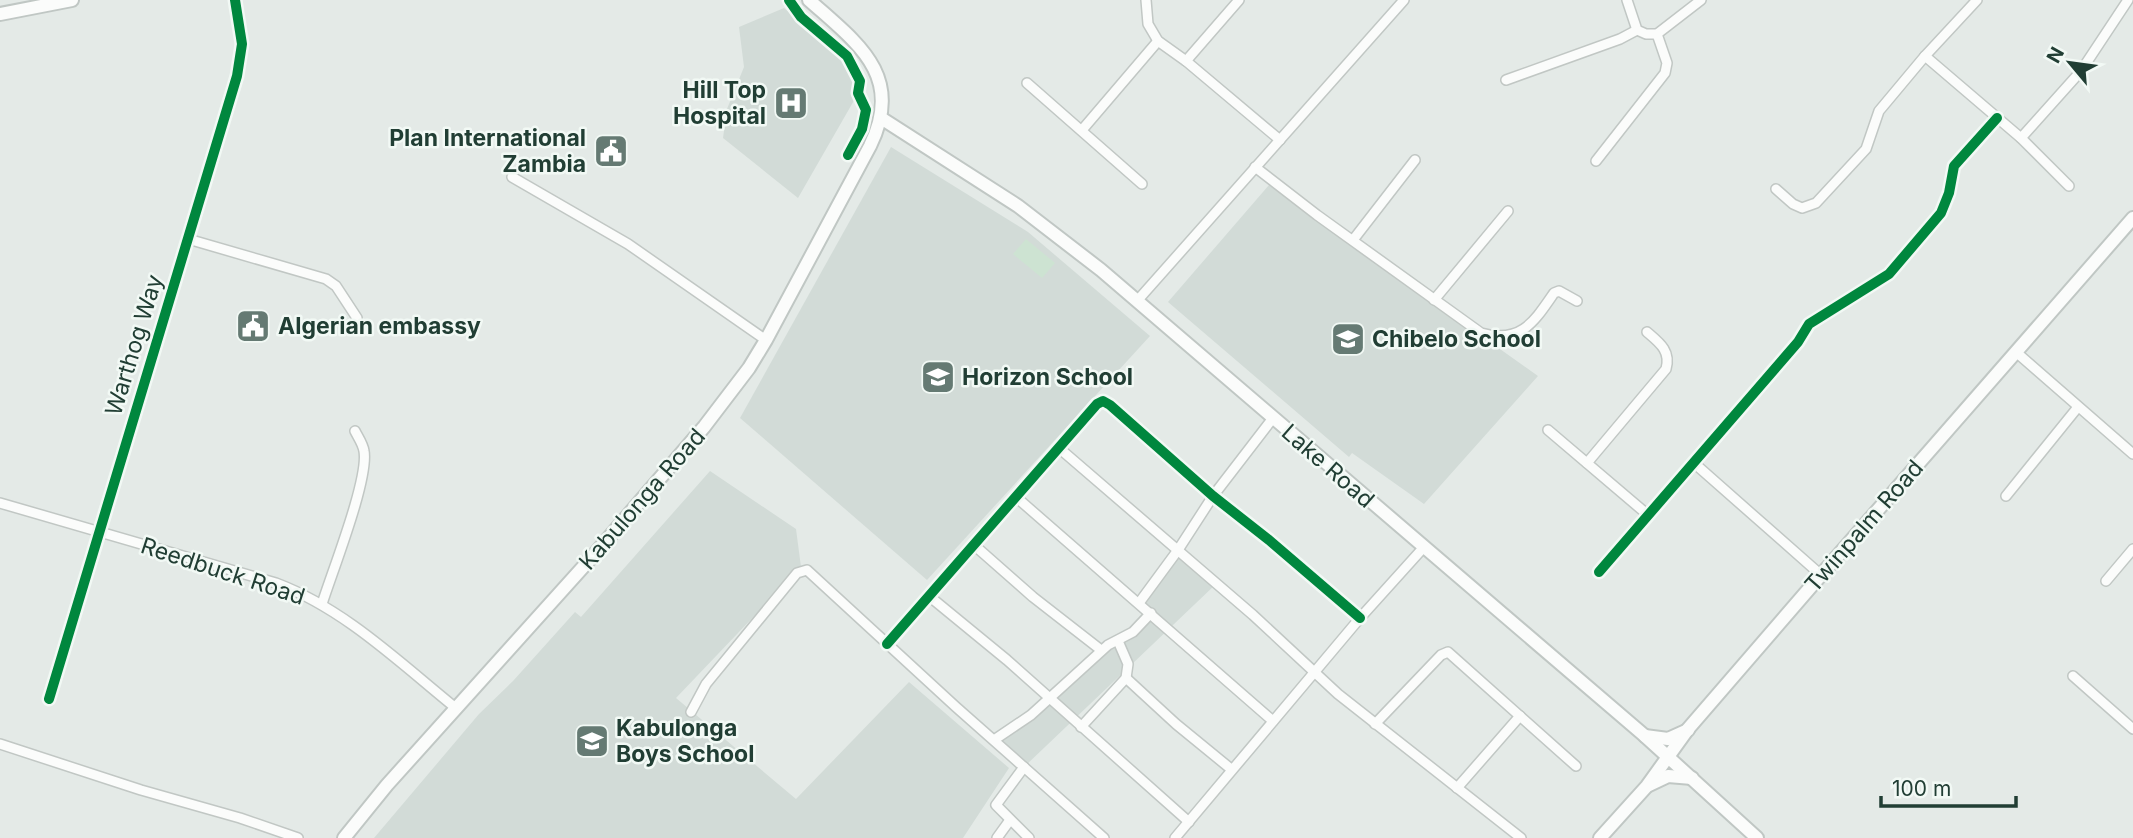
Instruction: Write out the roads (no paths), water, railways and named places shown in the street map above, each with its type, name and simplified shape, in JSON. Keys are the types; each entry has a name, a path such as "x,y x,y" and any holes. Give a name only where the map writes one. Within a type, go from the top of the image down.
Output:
{"main road":[{"path":"0,14 72,0"},
{"path":"809,0 872,62 880,82 881,118"},
{"name":"Lake Road","path":"881,118 1018,206 1061,237 1500,615 1645,736 1757,838"},
{"name":"Kabulonga Road","path":"344,838 387,785 704,427 749,368 870,146 881,118"},
{"name":"Twinpalm Road","path":"1600,838 1647,786 1688,729 2133,218"},
{"path":"1645,736 1668,738 1688,729"},
{"path":"1647,786 1668,776 1692,778"}],"street":[{"name":"Warthog Way","path":"49,699 237,76 242,44 235,0"},
{"path":"789,0 801,18 847,57 860,81 858,93 866,110 862,129 848,155"},
{"path":"1146,0 1148,24 1158,41 1186,61 1280,140"},
{"path":"1186,61 1239,0"},
{"path":"1137,301 1404,0"},
{"path":"1627,0 1637,30 1646,34 1657,34 1701,0"},
{"path":"1776,189 1802,208 1816,203 1866,149 1879,111 1977,0"},
{"path":"2021,138 2081,71 2128,0"},
{"path":"1506,80 1620,39 1637,30"},
{"path":"1596,162 1665,73 1667,63 1657,34"},
{"path":"1082,130 1158,41"},
{"path":"1926,56 2021,138 2069,186"},
{"path":"1027,83 1142,184"},
{"path":"1599,572 1798,342 1809,324 1889,274 1941,213 1949,193 1954,166 1997,118"},
{"path":"1353,240 1415,160"},
{"path":"1255,167 1481,333 1496,337 1518,333 1533,323 1554,293 1559,291 1577,301"},
{"path":"512,177 628,244 766,340"},
{"path":"1434,300 1508,211"},
{"path":"188,239 326,279 336,286 357,318"},
{"path":"1587,463 1666,369 1669,360 1666,351 1647,332"},
{"path":"2016,352 2133,454"},
{"path":"887,644 1097,404 1107,402 1213,496 1360,618"},
{"path":"2006,496 2078,407"},
{"path":"1139,603 1213,496 1273,418"},
{"path":"1548,430 1648,515"},
{"path":"322,604 358,494 365,462 364,449 355,431"},
{"path":"1059,448 1178,550 1338,694 1515,837"},
{"path":"1694,463 1821,575"},
{"path":"1016,497 1273,721"},
{"name":"Reedbuck Road","path":"0,503 276,583 302,593 374,641 457,709"},
{"path":"974,545 1033,597 1101,650"},
{"path":"1175,838 1360,618 1424,547"},
{"path":"2106,581 2133,549"},
{"path":"691,712 706,684 802,570 811,574 1104,838"},
{"path":"929,596 1189,822"},
{"path":"994,740 1031,715 1101,650 1133,632 1151,612"},
{"path":"1081,727 1126,678 1128,664 1118,641"},
{"path":"1375,724 1445,652 1452,655 1576,766"},
{"path":"2073,676 2133,729"},
{"path":"1126,678 1231,769"},
{"path":"1457,788 1520,716"},
{"path":"0,744 298,838"},
{"path":"1024,768 996,805 1030,838"},
{"path":"997,838 1010,820"}],"place":[{"name":"Hill Top Hospital","path":"791,103"},
{"name":"Plan International Zambia","path":"611,151"},
{"name":"Algerian embassy","path":"253,326"},
{"name":"Chibelo School","path":"1348,339"},
{"name":"Horizon School","path":"938,377"},
{"name":"Kabulonga Boys School","path":"592,741"}]}
